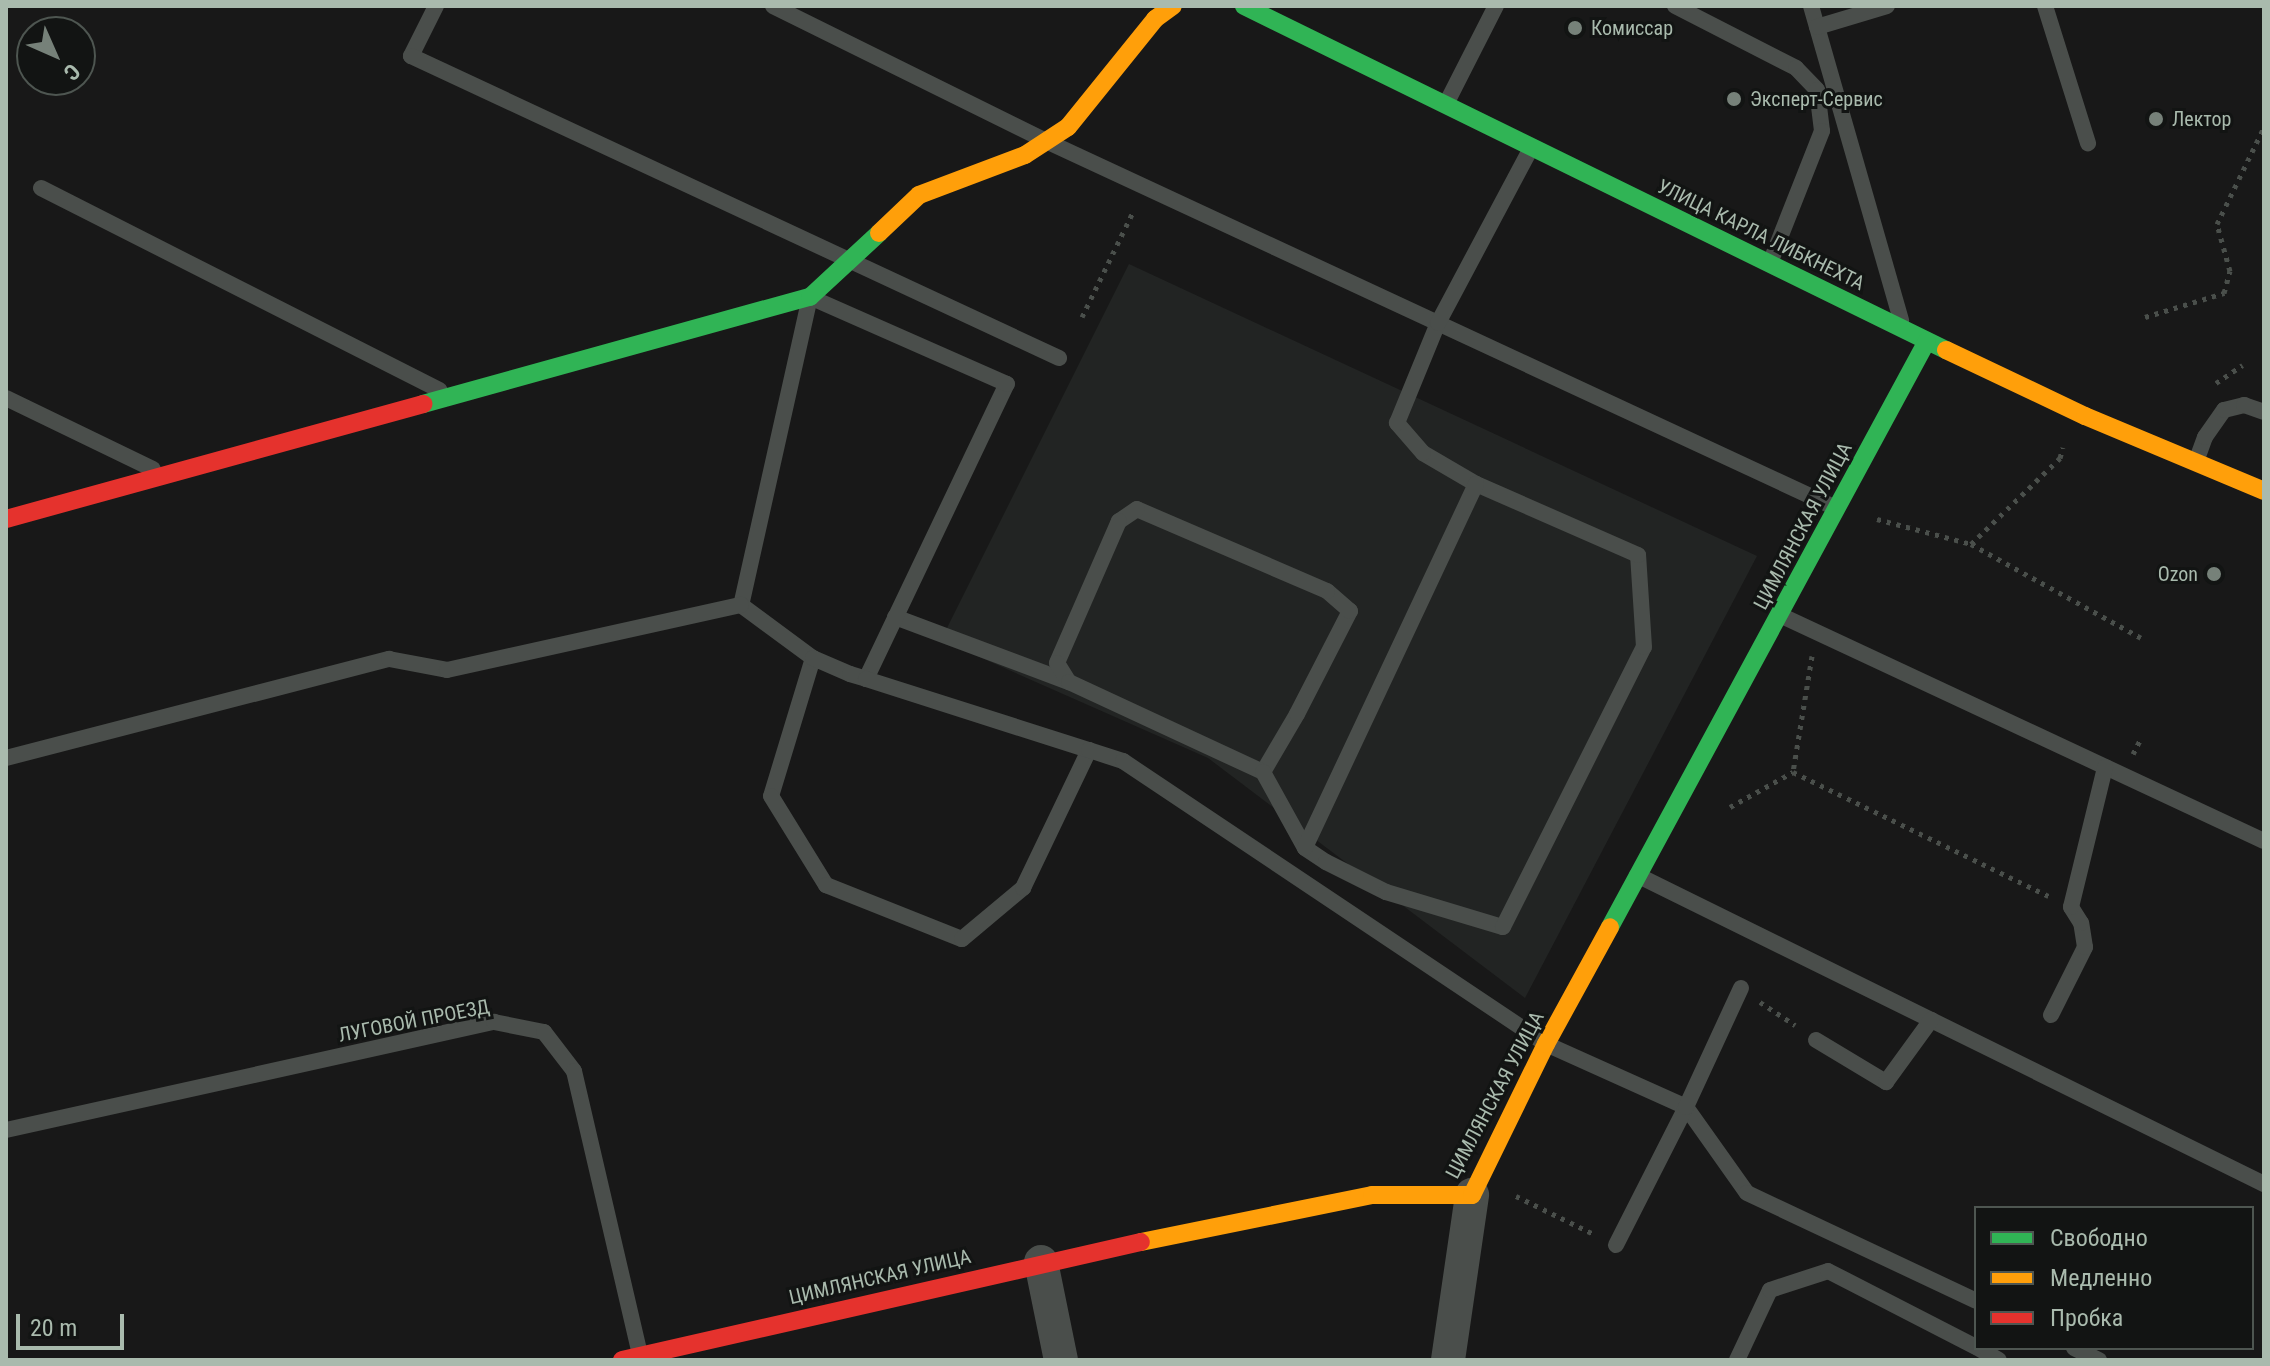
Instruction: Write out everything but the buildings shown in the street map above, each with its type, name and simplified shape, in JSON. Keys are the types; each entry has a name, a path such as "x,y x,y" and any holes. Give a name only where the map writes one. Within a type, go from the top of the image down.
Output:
{"street":[{"path":"6,519 810,297 919,195 1025,155 1068,127 1155,19 1173,6"},
{"name":"УЛИЦА КАРЛА ЛИБКНЕХТА","path":"1244,6 1927,341 2074,410 2264,491"},
{"name":"ЦИМЛЯНСКАЯ УЛИЦА","path":"631,1358 1041,1262 1372,1195 1472,1195 1546,1044 1927,341"},
{"path":"1448,1360 1472,1195"},
{"path":"1041,1262 1061,1360"}],"lane":[{"path":"436,6 411,56 1059,358"},
{"path":"773,6 1046,141 1837,508"},
{"path":"1445,105 1496,6"},
{"path":"1675,6 1796,68 1817,90 1822,131 1770,264"},
{"path":"1811,6 1904,330"},
{"path":"1817,27 1887,6"},
{"path":"2045,6 2088,143"},
{"path":"895,617 1069,682 1263,772 1305,848 1386,892 1503,927 1644,647 1638,555 1476,484 1423,453 1397,423 1438,323 1531,147"},
{"path":"41,188 452,396"},
{"path":"741,605 810,297 1007,384 866,679"},
{"path":"6,398 166,475"},
{"path":"2196,462 2205,437 2224,410 2244,405 2264,412"},
{"path":"1305,848 1476,484"},
{"path":"1069,682 1057,663 1119,521 1137,509 1327,591 1350,611 1263,772"},
{"path":"6,758 389,659 447,670 741,605 813,658 866,679 1123,761 1546,1044 1686,1107 1747,1193 1974,1300"},
{"path":"1780,615 2264,841"},
{"path":"813,658 771,796 826,885 962,939 1023,888 1089,750"},
{"path":"2051,1015 2085,947 2081,923 2071,907 2105,767"},
{"path":"1637,875 2264,1184"},
{"path":"1616,1245 1686,1107 1741,988"},
{"path":"1816,1040 1886,1082 1931,1020"},
{"name":"ЛУГОВОЙ ПРОЕЗД","path":"6,1130 494,1022 544,1032 574,1071 631,1358"},
{"path":"1472,1195 1506,1191"},
{"path":"1737,1360 1770,1290 1828,1271 1974,1345"},
{"path":"2078,1350 2099,1360"}],"path":[{"path":"2145,317 2224,293 2230,271 2217,224 2264,127"},
{"path":"1082,317 1145,187"},
{"path":"1971,544 2060,458 2074,410"},
{"path":"1837,508 1971,544 2141,638"},
{"path":"1793,772 1816,632"},
{"path":"1730,807 1793,772"},
{"path":"1793,772 2071,907"},
{"path":"1741,988 1816,1040"},
{"path":"1506,1191 1616,1245"}],"shaded area":[{"path":"1129,264 1757,556 1525,998 1208,758 941,640"}],"traffic: fast":[{"path":"1244,6 1946,350"},
{"path":"423,404 810,297 879,233"},
{"path":"1610,927 1927,341"}],"traffic: slow":[{"path":"879,233 919,195 1025,155 1068,127 1155,19 1173,6"},
{"path":"1946,350 2085,416 2264,491"},
{"path":"1141,1242 1372,1195 1472,1195 1546,1044 1610,927"}],"traffic: jam":[{"path":"6,519 423,404"},
{"path":"622,1360 1141,1242"}],"place":[{"name":"Комиссар","path":"1575,28"},
{"name":"Эксперт-Сервис","path":"1734,99"},
{"name":"Лектор","path":"2156,119"},
{"name":"Ozon","path":"2214,574"}]}
